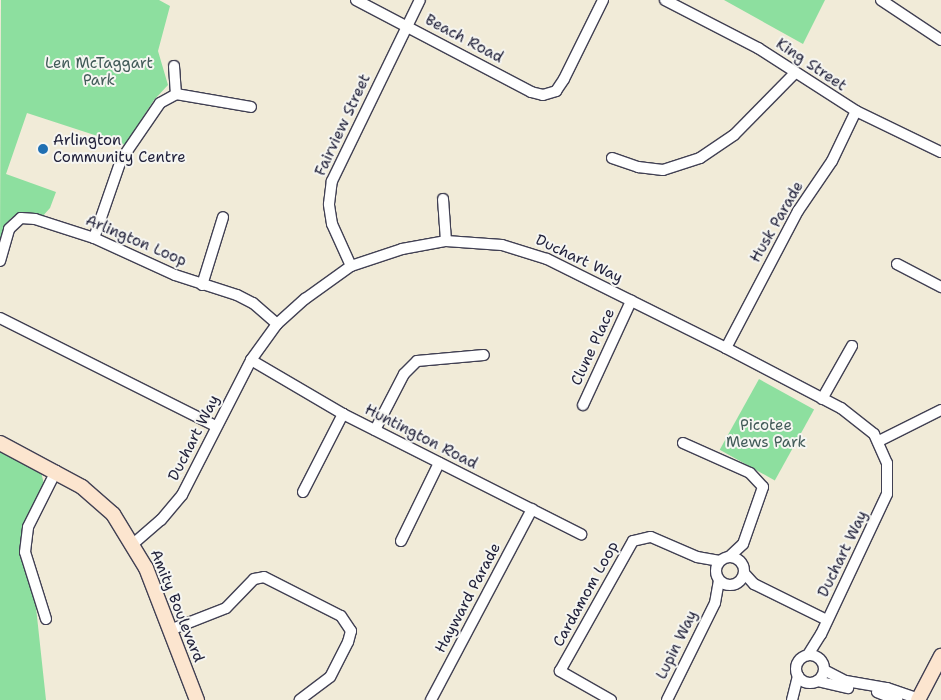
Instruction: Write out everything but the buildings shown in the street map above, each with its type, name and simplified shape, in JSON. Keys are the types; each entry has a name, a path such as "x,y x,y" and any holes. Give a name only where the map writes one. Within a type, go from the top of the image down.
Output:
{"street":[{"name":"Beach Road","path":"356,0 531,92 551,94 560,85 603,0"},
{"name":"Fairview Street","path":"351,266 332,224 329,204 332,181 406,25 420,0"},
{"name":"King Street","path":"665,0 758,48 856,111 940,150"},
{"path":"881,0 941,40"},
{"path":"174,66 176,94"},
{"path":"612,158 638,167 663,170 700,158 734,135 796,73"},
{"path":"94,238 121,160 160,103 176,94 251,107"},
{"name":"Husk Parade","path":"726,348 798,211 832,161 856,111"},
{"path":"443,199 446,241"},
{"path":"202,285 223,217"},
{"name":"Arlington Loop","path":"0,261 9,229 22,218 94,238 151,265 252,303 277,324"},
{"name":"Duchart Way","path":"133,544 161,520 182,495 250,360 277,324 305,299 351,266 402,249 446,241 480,242 526,250 632,301 856,417 879,441 887,463 887,494 821,634 808,655"},
{"path":"897,264 941,287"},
{"name":"Clune Place","path":"582,405 632,301"},
{"path":"0,318 216,426"},
{"path":"822,399 852,346"},
{"path":"375,430 404,374 417,361 484,355"},
{"name":"Huntington Road","path":"250,360 343,414 581,534"},
{"path":"879,441 941,410"},
{"path":"303,492 343,414"},
{"name":"Amity Boulevard","path":"0,443 56,471 82,487 113,514 133,544 170,630 197,700"},
{"path":"683,443 750,473 761,481 762,497 743,544 743,568 754,584"},
{"path":"401,541 439,463"},
{"path":"46,619 25,552 28,528 56,471"},
{"name":"Hayward Parade","path":"431,700 532,509"},
{"name":"Cardamom Loop","path":"610,700 560,672 592,619 628,548 638,538 652,537 697,557 717,576 734,585"},
{"path":"724,559 743,544"},
{"name":"Cardamom Loop","path":"697,557 724,559 743,568"},
{"name":"Lupin Way","path":"667,700 714,603 717,576 724,559"},
{"name":"Lupin Way","path":"714,603 734,585 743,568"},
{"path":"170,630 226,608 254,579 264,577 341,616 351,631 348,642 330,677 300,700"},
{"path":"734,585 754,584 827,620"},
{"name":"Duchart Way","path":"820,659 821,634"},
{"path":"793,698 798,676 797,663 808,655 820,659 824,670 846,681 887,688 919,699 941,656"},
{"path":"793,698 814,682 824,670"},
{"path":"798,676 814,682 878,692 897,700"}],"green space":[{"name":"Len McTaggart Park","path":"1,0 159,0 170,6 158,51 168,85 154,100 125,145 27,113 6,174 56,192 50,208 41,218 23,213 11,218 0,241"},
{"path":"724,0 825,0 803,44"},
{"name":"Picotee Mews Park","path":"759,379 814,410 775,480 720,450"},
{"path":"0,452 41,472 44,484 24,525 20,554 35,598 46,700 0,700"}],"place":[{"name":"Arlington Community Centre","path":"43,149"}]}
